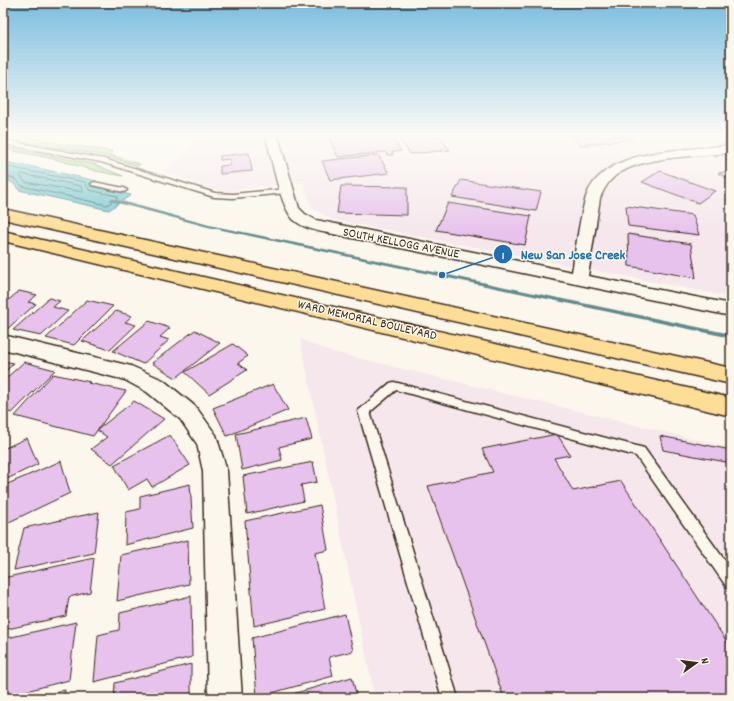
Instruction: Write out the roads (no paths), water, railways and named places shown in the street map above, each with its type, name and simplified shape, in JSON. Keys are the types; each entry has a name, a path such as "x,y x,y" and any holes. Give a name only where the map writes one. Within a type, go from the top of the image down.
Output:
{"highway":[{"name":"WARD MEMORIAL BOULEVARD","path":"3,214 731,376"},
{"name":"WARD MEMORIAL BOULEVARD","path":"3,236 731,407"}],"street":[{"name":"SOUTH KELLOGG AVENUE","path":"280,169 286,191 294,212 304,220 323,228 731,310"},
{"path":"579,279 593,198 596,190 616,169"},
{"path":"3,342 131,374 155,386 174,400 188,413 208,442 215,471 225,698"}],"lane":[{"path":"130,169 214,195 233,196 286,191"},
{"path":"94,184 124,190"},
{"path":"450,698 364,411 394,386 640,452 731,581"}],"water":[{"path":"3,169 41,169 97,181 90,186 131,195 109,210 19,190 13,183 3,178"}],"waterway":[{"path":"112,200 208,226 731,336"}],"place":[{"name":"New San Jose Creek","path":"442,275"}]}
